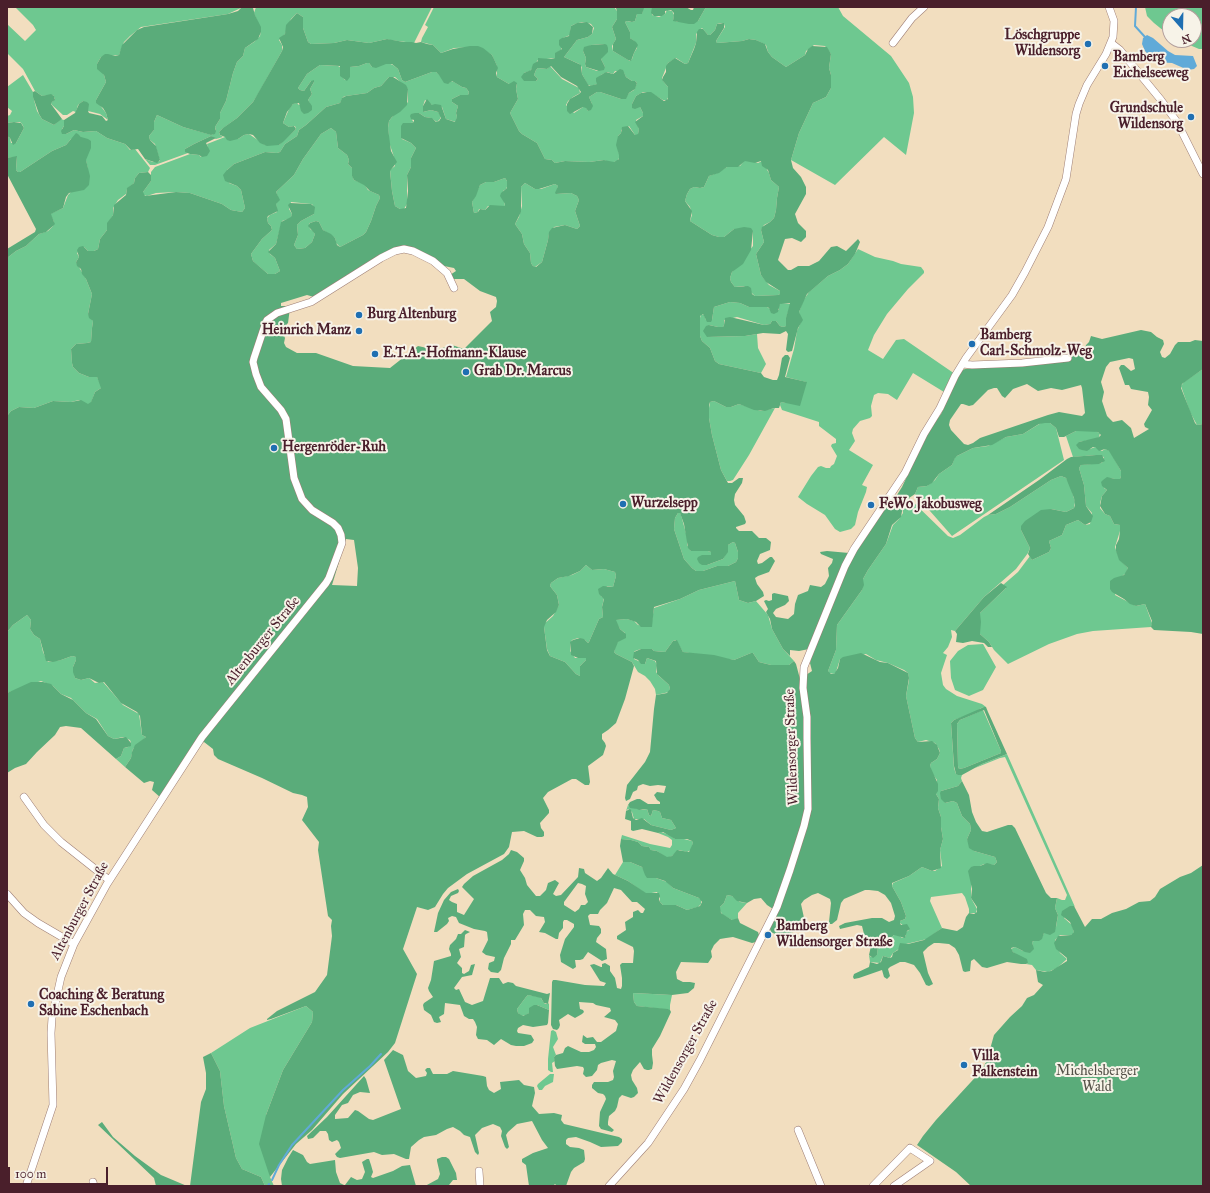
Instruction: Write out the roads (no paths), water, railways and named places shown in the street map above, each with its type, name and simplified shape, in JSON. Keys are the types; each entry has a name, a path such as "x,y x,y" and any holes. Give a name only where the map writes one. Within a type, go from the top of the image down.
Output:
{"street":[{"path":"893,43 912,18 924,7"},
{"path":"1110,7 1114,21 1114,32 1111,43 1120,50 1161,100 1177,122 1202,168"},
{"name":"Wildensorger Straße","path":"609,1186 648,1143 684,1089 777,907 804,826 808,809 807,717 803,688 804,667 845,566 854,549 905,473 924,434 940,408 955,376 1012,296 1048,227 1066,179 1076,114 1079,104 1087,85 1111,43"},
{"name":"Altenburger Straße","path":"26,1186 53,1105 52,1018 61,978 74,944 109,880 182,766 211,725 251,678 326,583 342,543 338,528 333,523 312,510 302,499 291,466 290,445 286,420 281,410 261,387 256,374 253,362 267,320 277,312 311,302 380,258 396,251 413,251 441,267 447,273 454,288"},
{"path":"963,364 1022,363 1068,358"},
{"path":"24,797 44,825 61,842 109,880"},
{"path":"7,894 24,912 38,923 74,944"},
{"path":"798,1130 821,1186"},
{"path":"873,1186 910,1148 930,1161 894,1186"},
{"path":"479,1171 480,1186"}],"water":[{"path":"1147,35 1153,38 1162,46 1162,48 1165,48 1175,55 1193,56 1197,66 1194,69 1188,70 1172,63 1155,62 1145,51 1142,44 1143,38"}],"waterway":[{"path":"1136,7 1135,26 1145,37"},
{"path":"272,1180 279,1165 292,1145 343,1090 381,1054"}],"place":[{"name":"Löschgruppe Wildensorg","path":"1088,44"},
{"name":"Bamberg Eichelseeweg","path":"1105,66"},
{"name":"Grundschule Wildensorg","path":"1191,117"},
{"name":"Burg Altenburg","path":"359,315"},
{"name":"Heinrich Manz","path":"359,331"},
{"name":"Bamberg Carl-Schmolz-Weg","path":"972,344"},
{"name":"E.T.A.-Hofmann-Klause","path":"375,354"},
{"name":"Grab Dr. Marcus","path":"466,372"},
{"name":"Hergenröder-Ruh","path":"274,448"},
{"name":"Wurzelsepp","path":"623,504"},
{"name":"FeWo Jakobusweg","path":"871,505"},
{"name":"Bamberg Wildensorger Straße","path":"768,935"},
{"name":"Coaching & Beratung Sabine Eschenbach","path":"31,1004"},
{"name":"Villa Falkenstein","path":"964,1065"}],"park label":[{"name":"Michelsberger Wald","path":"1097,1080"}]}
